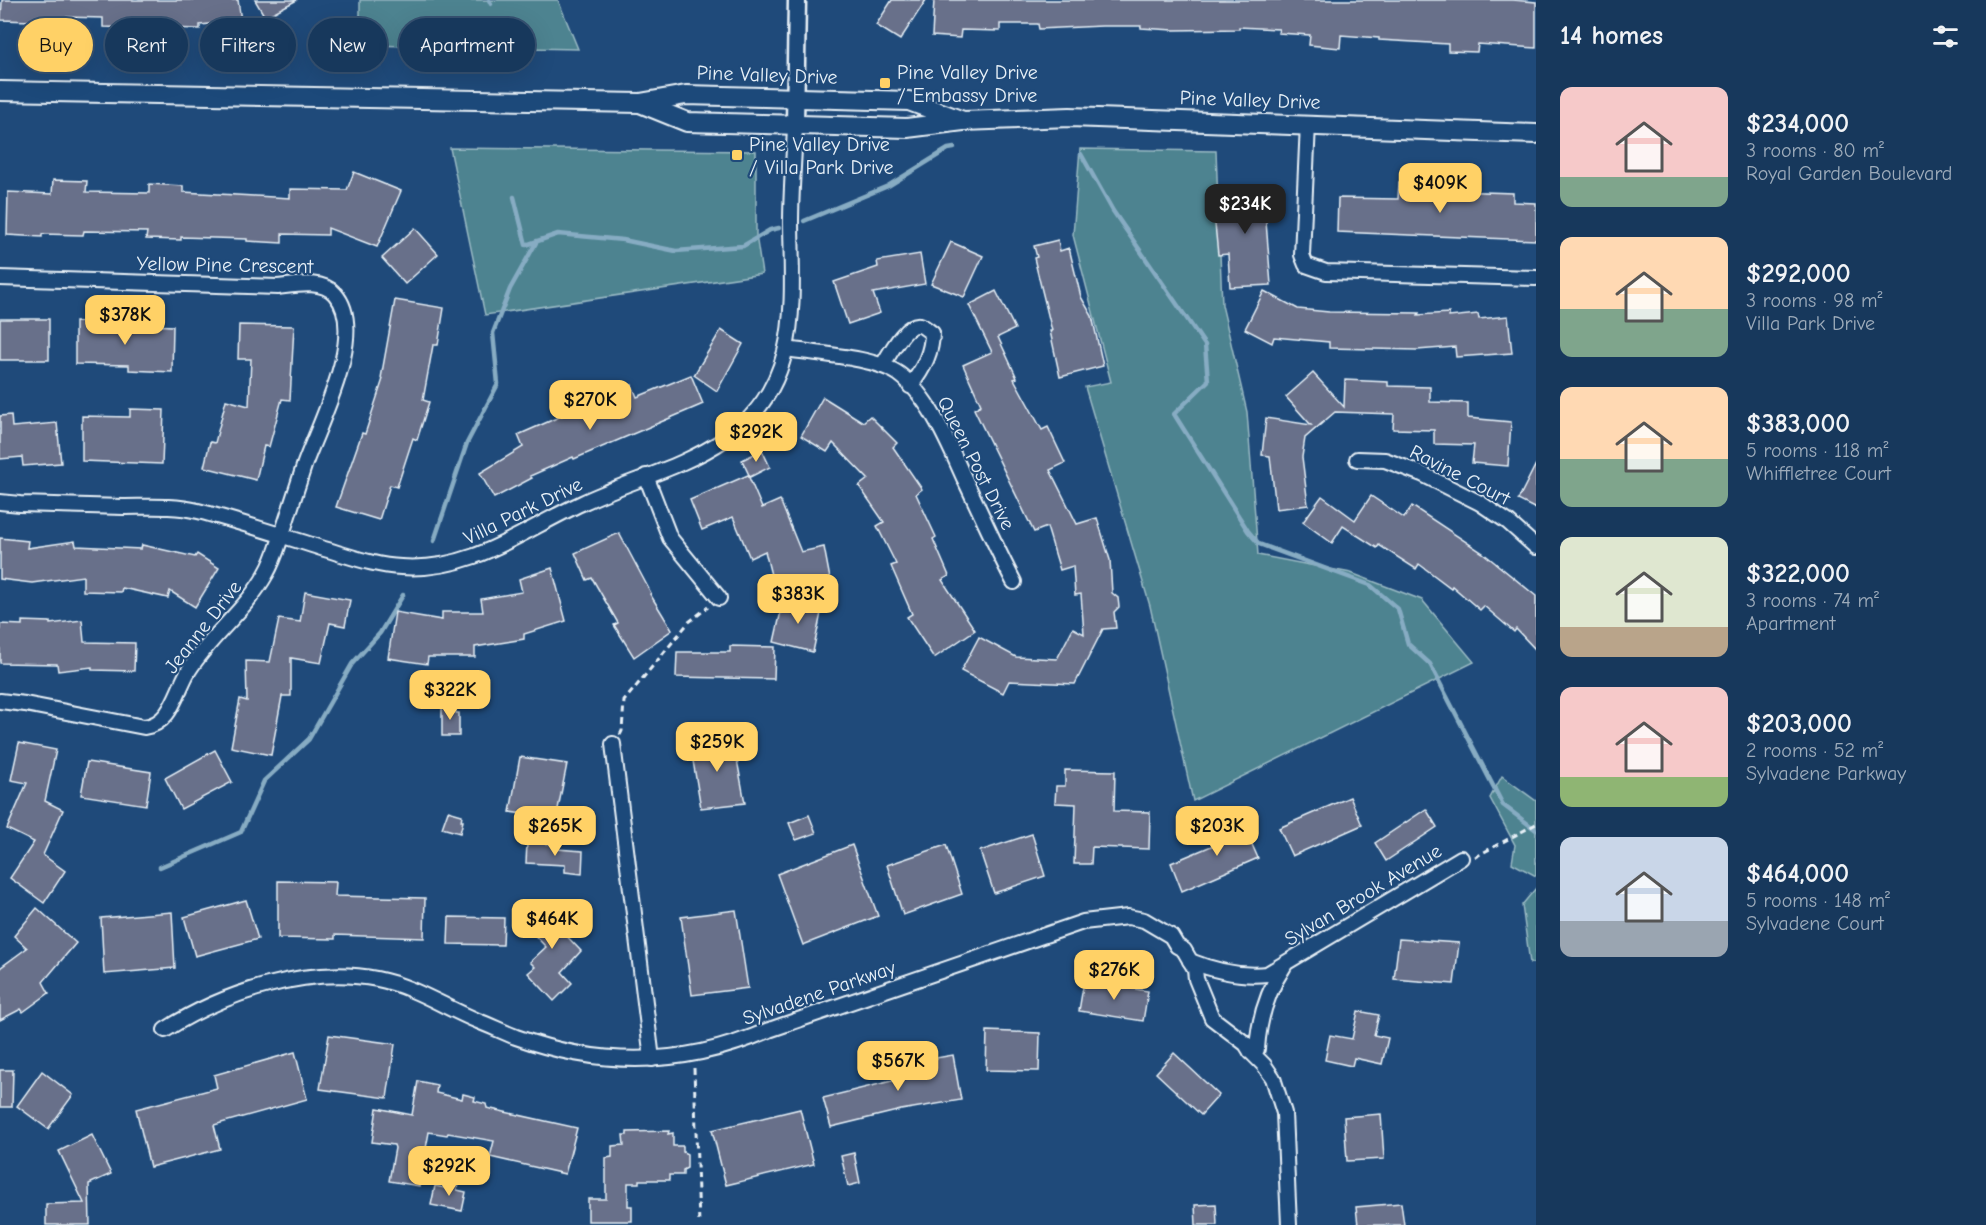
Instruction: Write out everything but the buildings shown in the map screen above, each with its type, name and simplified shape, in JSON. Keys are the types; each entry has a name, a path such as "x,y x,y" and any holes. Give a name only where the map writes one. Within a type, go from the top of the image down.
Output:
{"main road":[{"name":"Pine Valley Drive","path":"0,91 640,103 686,95 909,101 963,121"},
{"name":"Pine Valley Drive","path":"640,103 687,122 907,128 963,121 1070,117 1536,134"}],"street":[{"path":"795,125 798,0"},
{"path":"1308,124 1302,255 1306,265 1326,272 1536,278"},
{"name":"Villa Park Drive","path":"0,502 183,508 382,565 432,567 468,560 487,552 582,503 709,449 742,425 756,411 773,384 787,349 792,299 791,219 795,125"},
{"name":"Yellow Pine Crescent","path":"0,278 278,287 303,285 319,286 333,292 346,314 343,360 281,536"},
{"path":"882,366 896,348 904,331 912,326 920,325 932,333 932,342 924,366 910,386"},
{"name":"Queen Post Drive","path":"787,349 849,358 882,366 899,374 925,403 940,428 1014,582"},
{"name":"Ravine Court","path":"1357,459 1385,460 1422,474 1490,509 1536,547"},
{"path":"646,476 670,538 719,598"},
{"name":"Jeanne Drive","path":"0,701 144,727 159,723 168,714 178,690 195,662 256,590 270,567 281,536"},
{"path":"613,744 652,1059"},
{"name":"Sylvan Brook Avenue","path":"1190,961 1205,967 1241,975 1267,974 1461,858"},
{"name":"Sylvadene Parkway","path":"165,1030 200,1010 241,992 286,981 326,976 354,976 399,984 477,1021 539,1044 606,1058 664,1059 728,1046 1083,922 1128,917 1144,920 1171,936 1196,969 1196,979 1212,1018 1246,1044 1273,1078 1284,1113 1289,1225"},
{"name":"Sylvan Brook Avenue","path":"1251,1052 1257,1049 1265,999 1285,964"}],"path":[{"path":"613,744 622,731 624,701 689,622 719,598"},
{"path":"1461,858 1478,857 1536,824"},
{"path":"693,1054 699,1225"}],"green space":[{"path":"360,0 558,0 578,49 535,48 535,18 399,18 399,46 387,45 387,18 360,18"},
{"path":"450,148 756,151 756,235 762,274 485,315"},
{"path":"1080,149 1216,151 1222,305 1247,412 1258,555 1351,573 1422,600 1474,662 1193,801 1150,606 1085,387 1111,382 1073,235"},
{"path":"1502,776 1536,801 1536,876 1512,863 1515,845 1490,798"},
{"path":"1536,888 1536,963 1530,963 1522,905"}],"waterway":[{"path":"489,0 491,4"},
{"path":"804,221 888,186 948,149 954,148"},
{"path":"1081,154 1113,211 1205,345 1208,381 1174,414 1248,531 1259,544 1370,585 1398,609 1408,644 1430,664 1503,805 1536,830"},
{"path":"514,197 526,245 558,234 623,240 676,251 743,246 770,230 779,228"},
{"path":"434,541 467,443 498,384 493,333 510,289 537,241"},
{"path":"160,867 241,832 264,781 309,739 352,664 380,633 403,595"}],"place":[{"name":"Pine Valley Drive / Embassy Drive","path":"885,83"},
{"name":"Pine Valley Drive / Villa Park Drive","path":"737,155"}]}
